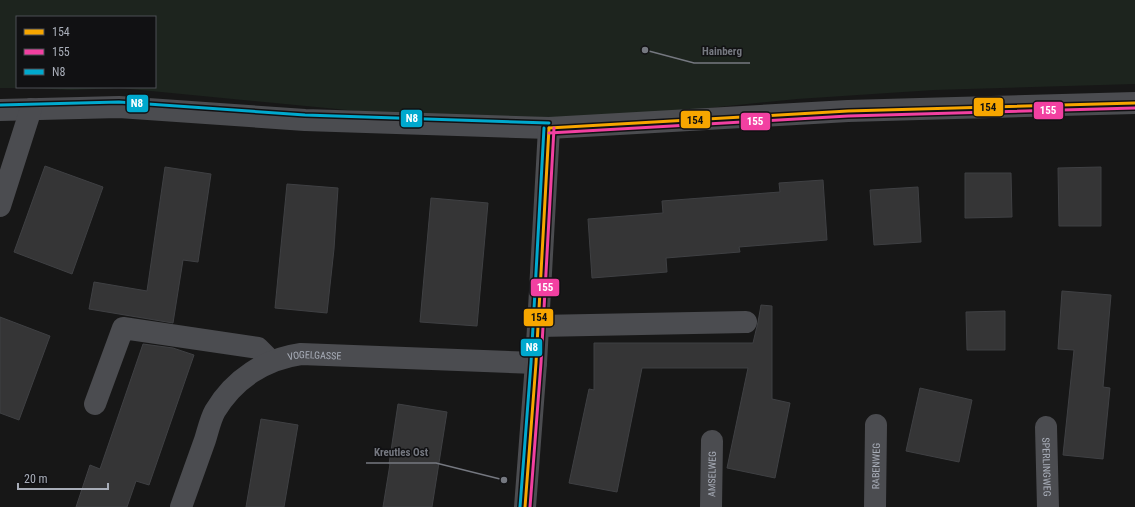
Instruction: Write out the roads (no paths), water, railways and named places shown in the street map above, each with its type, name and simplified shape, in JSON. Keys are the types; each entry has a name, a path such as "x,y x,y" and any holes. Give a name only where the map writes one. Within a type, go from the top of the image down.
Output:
{"street":[{"path":"0,110 119,107 305,120 549,128 848,111 1135,103"},
{"path":"0,206 31,109"},
{"path":"525,507 536,363 549,128"},
{"path":"538,326 746,322"},
{"path":"95,404 123,328 258,348 271,361"},
{"name":"VOGELGASSE","path":"181,507 215,412 235,384 271,361 285,356 302,354 536,363"},
{"name":"RABENWEG","path":"875,507 876,425"},
{"name":"SPERLINGWEG","path":"1046,427 1048,507"},
{"name":"AMSELWEG","path":"712,442 712,507"}],"place":[{"name":"Hainberg","path":"645,50"},
{"name":"Kreutles Ost","path":"504,480"}]}
